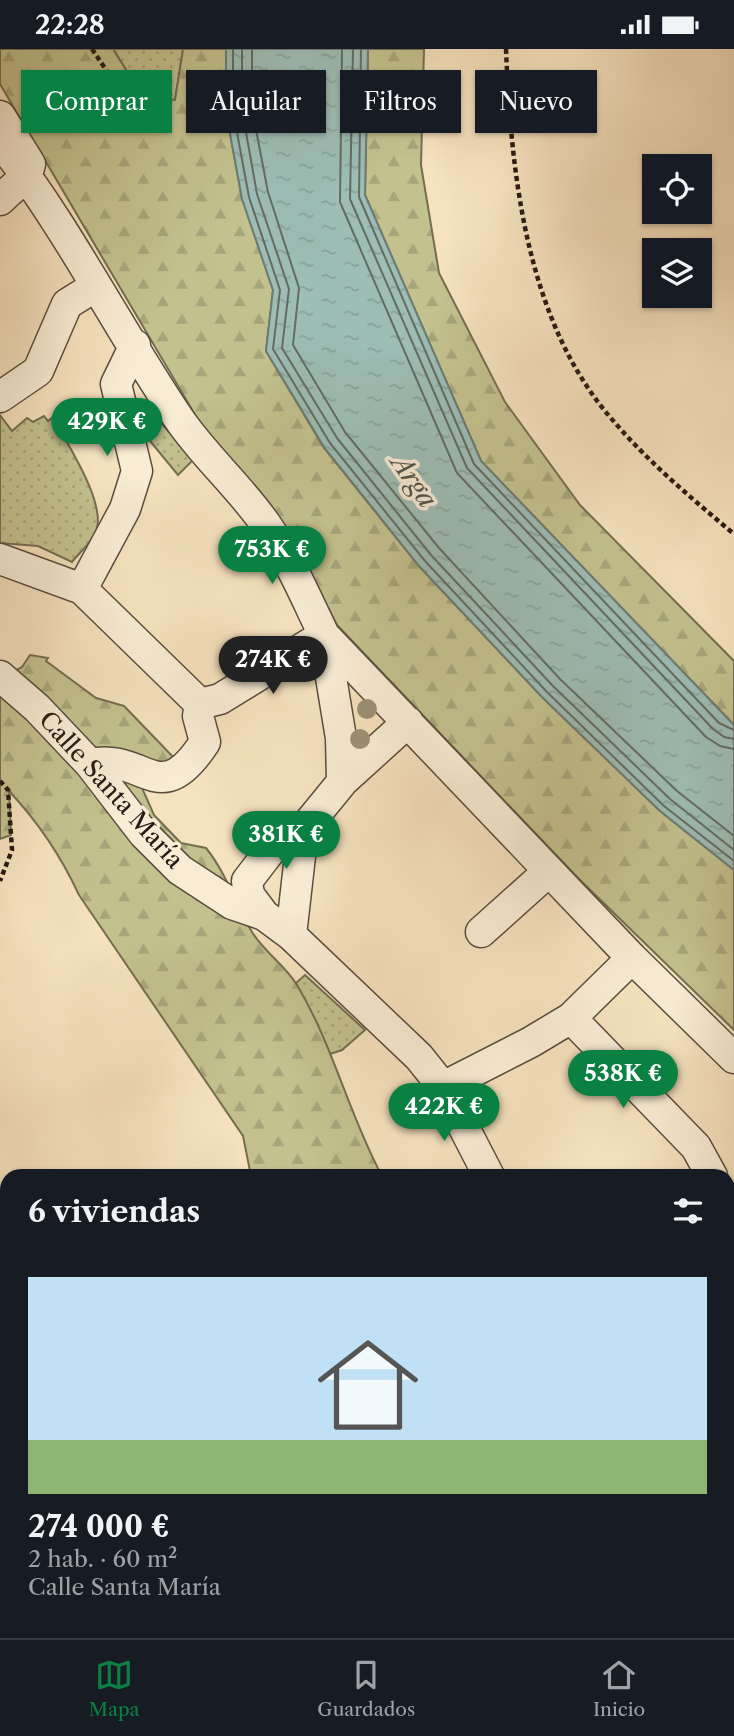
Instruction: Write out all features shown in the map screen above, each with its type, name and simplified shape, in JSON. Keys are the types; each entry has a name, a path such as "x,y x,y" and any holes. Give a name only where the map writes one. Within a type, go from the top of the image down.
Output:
{"street":[{"path":"0,116 30,164 27,175 0,200"},
{"path":"0,141 27,175 180,420 266,525 292,568 324,635 341,738 342,782"},
{"path":"0,397 37,371 67,304 96,286"},
{"path":"82,589 125,509 137,471 116,384 135,345"},
{"path":"0,559 82,589 200,704"},
{"path":"200,704 220,699 324,635"},
{"path":"324,635 632,958 734,1058"},
{"name":"Calle Santa María","path":"0,676 37,708 90,764 144,834 180,870 232,904 264,915"},
{"path":"90,764 107,760 122,762 138,773 159,779 177,774 205,743 198,716 200,704"},
{"name":"Calle Santa María","path":"408,722 342,782 303,830 270,851 247,881 249,895 264,915 291,935 419,1057 443,1087 485,1169"},
{"path":"291,935 303,830"},
{"path":"481,932 549,871"},
{"path":"443,1087 531,1042 571,1018 632,958"},
{"path":"571,1018 696,1147 708,1169"}],"path":[{"path":"92,49 106,70"},
{"path":"506,49 518,182 533,259 557,331 574,366 608,416 664,475 734,534"},
{"path":"0,781 8,790 12,849 0,881"}],"green space":[{"path":"0,49 113,49 126,70 21,70 21,120 0,84"},
{"path":"113,49 183,49 175,101 172,101 172,70 126,70"},
{"path":"183,49 226,49 226,70 186,70 186,133 230,133 242,198 273,290 266,351 324,448 419,566 542,697 660,811 734,870 734,1030 579,879 337,625 291,536 197,418 29,133 172,133 172,100 175,100"},
{"path":"368,49 424,49 423,70 368,70"},
{"path":"366,133 422,133 421,165 439,273 505,402 580,505 734,661 734,725 481,461 365,195"},
{"path":"144,408 157,418 193,460 178,475 132,419 135,412"},
{"path":"0,415 12,431 27,418 33,422 44,416 48,421 53,417 84,474 96,506 98,520 94,536 72,562 38,546 0,543"},
{"path":"30,655 48,658 46,661 96,698 124,706 176,760 142,788 154,815 181,843 206,848 220,868 252,932 297,985 321,1032 378,1169 250,1169 243,1136 79,895 48,840 9,791 11,835 0,839 0,679 22,667"},
{"path":"305,975 365,1030 342,1050 330,1054 296,983"}],"water":[{"name":"Arga","path":"226,49 368,49 368,70 340,70 340,133 366,133 365,195 481,461 734,725 734,870 660,811 542,697 419,566 324,447 266,351 273,290 242,199 230,133 326,133 326,70 226,70"}]}
